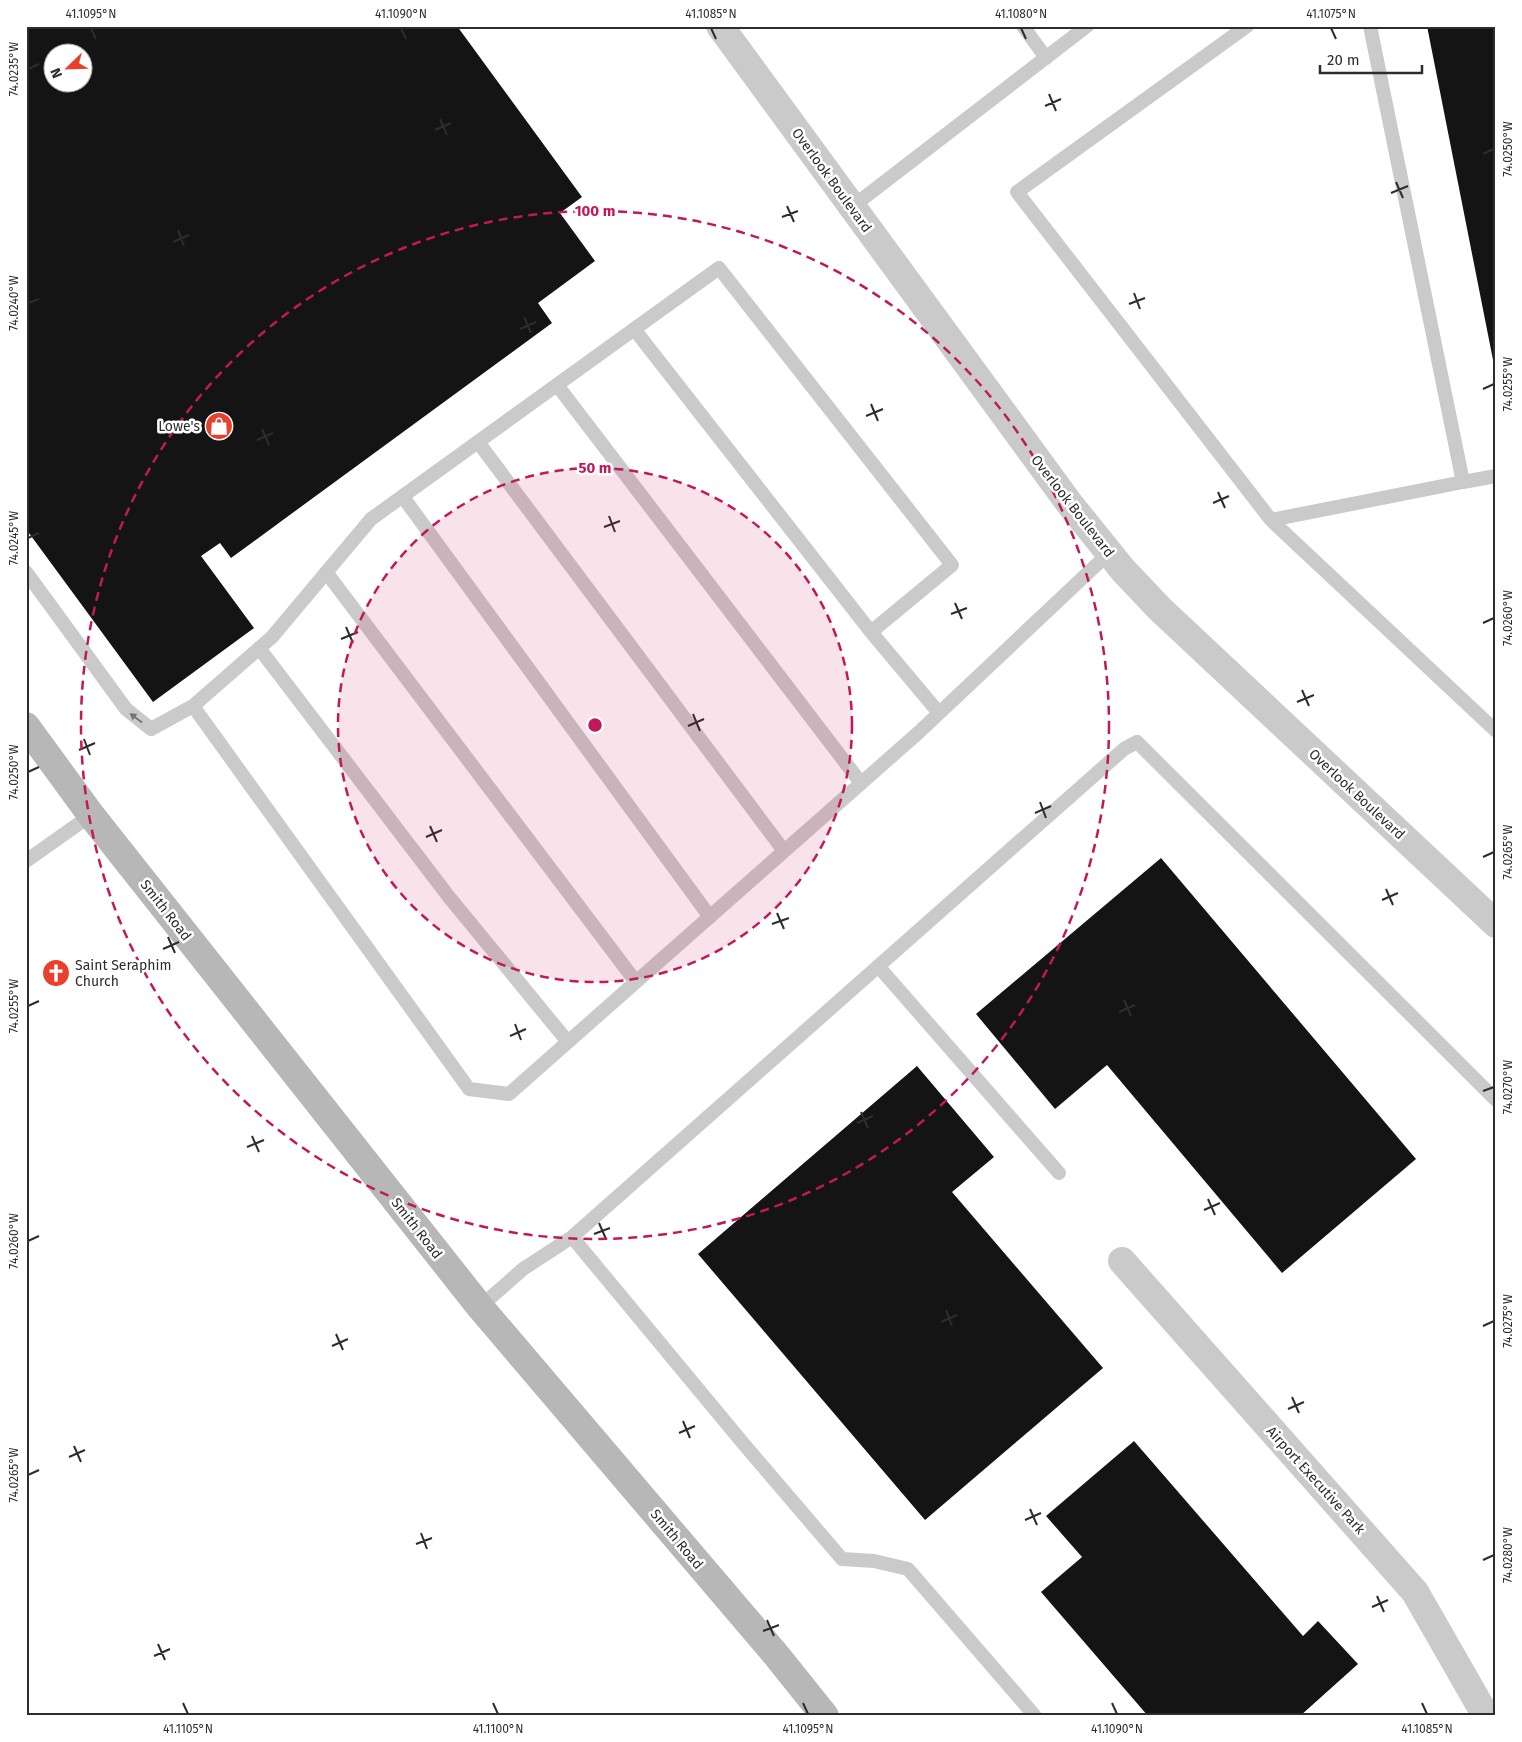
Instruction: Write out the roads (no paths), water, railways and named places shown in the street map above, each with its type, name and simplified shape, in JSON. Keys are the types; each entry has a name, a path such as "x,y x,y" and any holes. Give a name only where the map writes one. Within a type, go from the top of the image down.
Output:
{"street":[{"name":"Overlook Boulevard","path":"720,26 1069,503 1109,553 1160,610 1496,924"},
{"name":"Smith Road","path":"26,726 91,815 480,1307 770,1648 825,1716"},
{"name":"Airport Executive Park","path":"1122,1260 1415,1592 1486,1716"}],"lane":[{"path":"1022,26 1046,58"},
{"path":"852,207 1088,26"},
{"path":"1247,26 1016,192 1271,520 1496,732"},
{"path":"1370,26 1463,482"},
{"path":"26,572 126,709 151,729 193,706 272,637 371,519 719,268 952,565 871,632"},
{"path":"634,329 871,632 939,713"},
{"path":"557,385 861,783"},
{"path":"478,442 784,851"},
{"path":"1271,520 1496,476"},
{"path":"403,496 710,917"},
{"path":"193,706 469,1089 509,1094 939,713 1109,553"},
{"path":"326,572 636,982"},
{"path":"259,648 449,897 568,1042"},
{"path":"480,1307 523,1269 572,1237 1124,749 1137,742 1496,1100"},
{"path":"26,862 91,815"},
{"path":"878,966 1059,1173"},
{"path":"572,1237 842,1559 874,1561 908,1569 1035,1716"}],"place":[{"name":"Lowe's","path":"219,426"},
{"name":"Saint Seraphim Church","path":"56,973"}]}
